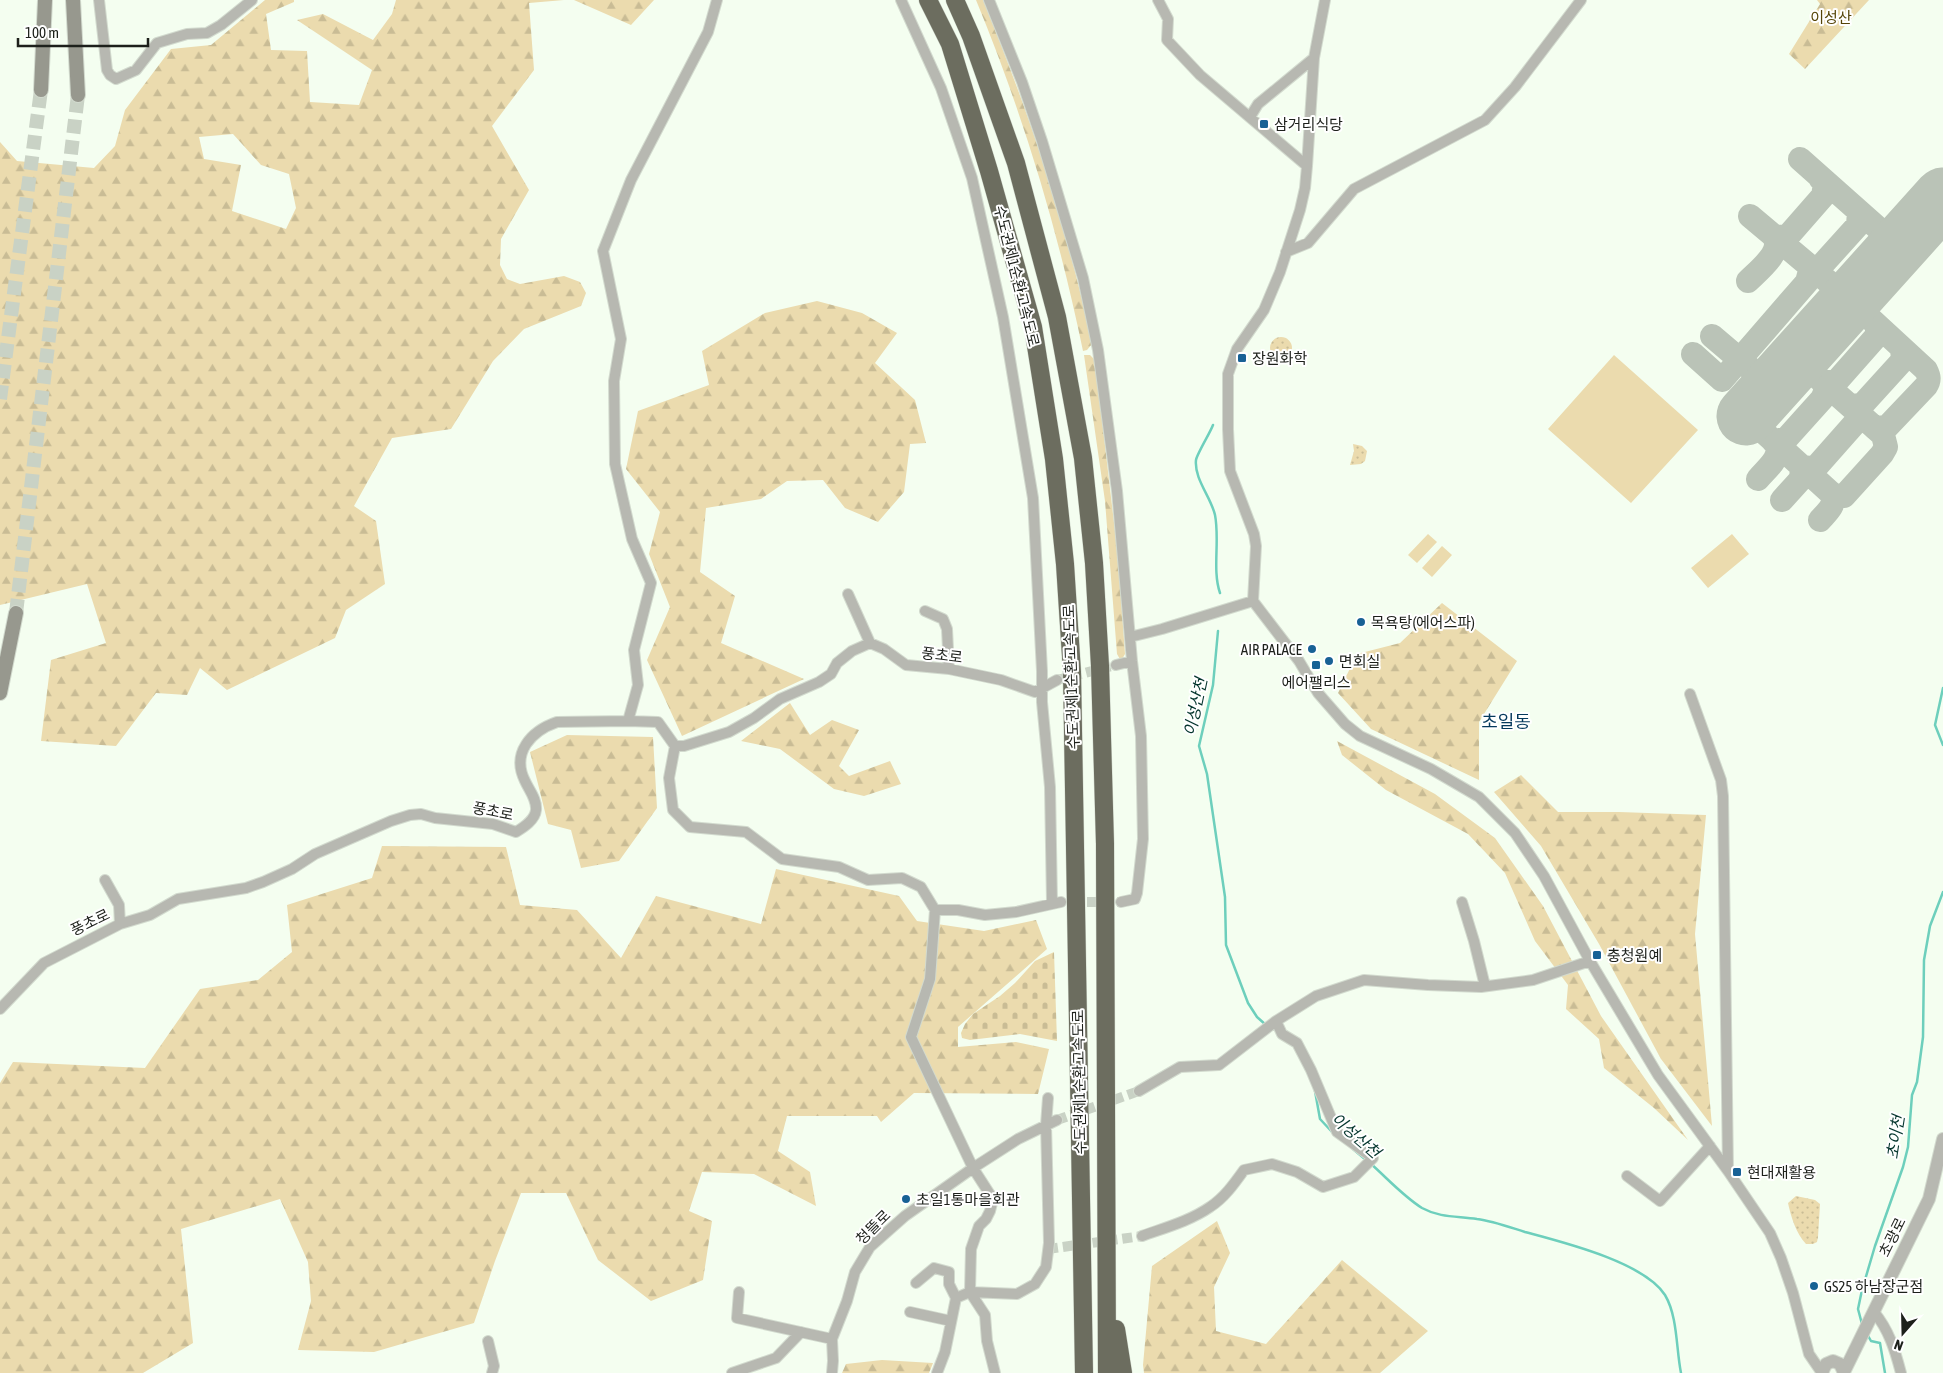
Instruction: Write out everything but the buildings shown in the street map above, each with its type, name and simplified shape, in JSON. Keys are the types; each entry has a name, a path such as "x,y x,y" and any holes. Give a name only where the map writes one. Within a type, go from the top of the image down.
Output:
{"highway":[{"name":"수도권제1순환고속도로","path":"928,0 950,44 1006,227 1033,327 1054,460 1065,564 1072,672 1084,1373"},
{"name":"수도권제1순환고속도로","path":"955,0 972,36 1016,163 1057,317 1083,458 1094,563 1100,666 1105,844 1108,1373"},
{"path":"1106,1261 1123,1373"}],"main road":[{"path":"41,90 45,0"},
{"path":"73,0 78,95"},
{"path":"0,693 16,613"}],"street":[{"path":"99,0 107,70 116,79 136,70 157,43 187,34 207,33 221,25 252,0"},
{"path":"628,721 638,685 634,650 651,583 632,539 615,464 614,381 620,339 603,251 631,180 708,32 717,0"},
{"path":"901,0 941,88 972,178 1003,317 1033,498 1042,688 1057,903 1016,912 985,915 958,910 935,910"},
{"path":"989,0 1022,82 1039,132 1090,306 1103,380 1117,491 1132,661 1141,736 1143,839 1137,893 1135,899 1128,902 1120,902"},
{"path":"1158,0 1168,19 1167,40 1200,75 1307,166"},
{"path":"1325,0 1314,58 1307,166 1300,210 1264,310 1237,349 1228,374 1230,471 1254,534 1256,546 1253,601 1300,661 1318,693 1345,724 1360,736 1414,760 1479,797 1515,833 1544,876 1590,960 1658,1075 1755,1209 1777,1249 1793,1292 1807,1344 1815,1357 1826,1367 1840,1364 1844,1372"},
{"path":"1286,252 1308,243 1354,189 1485,120 1515,87 1581,0"},
{"path":"1250,117 1258,104 1314,58"},
{"path":"848,594 870,643 852,651 837,663 831,674 819,682 780,699 754,718 729,732 684,746 675,746 669,778 673,810 690,827 746,832 782,860 839,867 868,880 902,878 921,887 935,910 930,979 911,1037 973,1168 991,1196 992,1202 986,1219 979,1226 971,1249 970,1292 985,1315 995,1373"},
{"path":"1130,637 1253,601"},
{"path":"925,611 943,620 948,629 949,669"},
{"name":"풍초로","path":"870,643 884,649 906,665 949,669 1001,680 1035,692 1042,688"},
{"path":"1116,665 1132,661"},
{"path":"1042,688 1057,680"},
{"path":"1690,694 1721,780 1723,796 1728,1171"},
{"name":"풍초로","path":"0,1009 44,963 120,924 150,915 178,899 246,888 263,882 292,869 323,851 390,821 421,814 435,818 493,824 516,832 532,819 536,811 535,802 521,770 520,760 526,742 547,726 557,722 658,722 675,746"},
{"path":"105,880 119,905 120,924"},
{"path":"1462,902 1485,986"},
{"path":"1139,1091 1180,1067 1220,1065 1276,1021 1316,996 1364,980 1428,985 1485,986 1533,980 1590,960"},
{"path":"1142,1236 1209,1208 1231,1188 1244,1170 1272,1164 1297,1172 1323,1188 1354,1177 1373,1158 1337,1132 1311,1070 1297,1043 1282,1034 1276,1021"},
{"path":"956,1298 970,1292 1017,1294 1035,1284 1046,1267 1049,1243 1046,1125 1048,1098"},
{"name":"청뜰로","path":"832,1373 832,1339 856,1272 870,1246 905,1216 973,1168 1018,1139 1057,1120"},
{"name":"초광로","path":"1844,1372 1929,1198 1943,1140"},
{"path":"1627,1176 1660,1201 1710,1146"},
{"path":"916,1283 934,1268 949,1272 949,1284 956,1298 945,1352 937,1373"},
{"path":"739,1292 737,1318 832,1339"},
{"path":"910,1312 951,1321"},
{"path":"1874,1312 1883,1324 1894,1346 1901,1373"},
{"path":"732,1373 776,1358 800,1332"},
{"path":"488,1341 494,1366 492,1373"},
{"name":"초광로","path":"1826,1367 1842,1357 1858,1343"}],"green space":[{"path":"265,0 294,0 294,2 266,14 271,50 307,51 310,102 359,105 372,70 297,20 323,14 373,40 392,14 396,0 564,0 529,3 534,70 492,126 529,190 501,239 500,265 507,279 520,284 564,276 580,282 586,293 581,306 524,329 493,361 451,429 392,438 354,506 376,521 385,584 346,610 335,638 227,690 200,668 187,695 156,693 116,746 41,741 51,660 106,643 87,584 0,605 0,142 17,161 94,168 115,146 125,110 171,49 211,45","holes":["233,134 261,165 289,174 296,208 286,229 232,211 241,165 204,159 199,137"]},
{"path":"574,0 654,0 631,25"},
{"path":"976,0 983,0 1000,42 1031,127 1059,213 1092,344 1087,350 1083,351 1051,217 1038,173 1009,86"},
{"name":"이성산","path":"1817,0 1869,0 1805,69 1789,54 1820,4"},
{"path":"817,301 862,313 897,333 875,363 915,400 926,443 910,444 904,492 878,522 845,508 823,480 787,481 761,499 706,508 700,572 735,596 721,643 804,679 682,736 647,660 670,607 649,554 660,512 626,469 638,411 709,385 702,351 765,313"},
{"path":"1277,337 1285,337 1292,344 1292,352 1285,359 1277,359 1270,352 1270,344"},
{"path":"1084,355 1090,355 1095,360 1118,557 1125,654 1121,661 1117,654 1105,501"},
{"path":"1614,355 1698,430 1631,503 1548,429"},
{"path":"1353,444 1362,446 1367,451 1365,461 1361,464 1350,465 1354,451"},
{"path":"1428,534 1437,542 1417,563 1408,555"},
{"path":"1732,534 1749,554 1708,588 1691,568"},
{"path":"1442,546 1452,555 1432,577 1422,568"},
{"path":"1442,603 1517,661 1479,722 1479,780 1371,729 1338,693 1357,654 1400,643"},
{"path":"790,703 810,735 832,720 859,730 839,766 849,776 890,761 901,784 864,796 834,789 780,749 741,741"},
{"path":"567,735 653,737 657,808 619,861 581,868 571,830 548,824 530,752"},
{"path":"1337,741 1435,794 1495,838 1543,906 1601,1016 1688,1140 1654,1108 1604,1068 1599,1039 1566,1009 1568,985 1535,941 1505,873 1468,834 1386,790 1342,755"},
{"path":"1521,775 1558,812 1706,815 1695,934 1712,1126 1661,1059 1599,944 1541,846 1494,792"},
{"path":"382,846 506,847 520,905 577,910 621,958 656,896 761,924 776,869 899,896 917,921 984,931 1036,920 1047,949 958,1027 958,1047 1016,1042 1049,1049 1038,1094 914,1093 881,1122 877,1116 787,1116 778,1151 810,1172 816,1206 754,1174 702,1172 689,1211 712,1221 703,1280 651,1301 598,1260 566,1193 521,1193 474,1323 374,1352 298,1350 311,1301 308,1262 280,1199 181,1229 193,1343 143,1373 0,1373 0,1083 13,1062 145,1068 200,989 258,980 292,952 287,905 372,878"},
{"path":"1054,952 1057,1041 1020,1034 970,1040 962,1038 961,1033 965,1024 973,1014 1000,996 1035,961"},
{"path":"1796,1196 1815,1200 1820,1204 1818,1237 1817,1242 1813,1244 1806,1244 1799,1235 1792,1219 1788,1203"},
{"path":"1217,1221 1230,1253 1214,1287 1216,1331 1266,1344 1342,1260 1428,1331 1380,1373 1144,1373 1143,1365 1152,1266"},
{"path":"882,1360 933,1363 929,1373 842,1373 846,1364"}],"waterway":[{"name":"이성산천","path":"1213,425 1197,457 1196,467 1215,515 1217,534 1216,565 1220,593"},
{"name":"이성산천","path":"1218,631 1213,685 1199,746 1207,774 1225,897 1226,945 1248,1003 1257,1017 1266,1025"},
{"name":"초이천","path":"1943,688 1935,725 1943,745"},
{"name":"초이천","path":"1862,1324 1858,1309 1862,1290 1908,1147 1912,1095 1917,1082 1923,1037 1924,960 1930,926 1943,892"},
{"name":"이성산천","path":"1315,1091 1320,1119 1333,1133"},
{"name":"이성산천","path":"1353,1149 1366,1160"},
{"name":"이성산천","path":"1370,1163 1408,1198 1429,1211 1442,1215 1489,1221 1560,1241 1621,1263 1654,1283 1665,1295 1672,1313 1681,1373"},
{"name":"초이천","path":"1867,1334 1871,1341 1880,1343 1885,1373"}],"taxiway":[{"path":"1800,159 1898,246"},
{"path":"1748,281 1763,267 1772,255 1776,243 1774,237 1788,236 1823,196 1825,184 1820,178"},
{"path":"1811,268 1821,266 1858,225 1859,212"},
{"path":"1750,216 1850,300 1926,370 1929,378 1926,386 1887,427 1875,428"},
{"path":"1693,354 1722,380 1807,282 1810,271 1808,265"},
{"path":"1823,382 1836,382 1877,335 1877,325"},
{"path":"1712,336 1772,387"},
{"path":"1850,405 1857,406 1863,404 1903,360 1902,348"},
{"path":"1746,416 1833,495 1844,496 1882,454 1886,447 1883,435 1797,359"},
{"path":"1773,441 1786,439 1822,399 1826,390 1823,382"},
{"path":"1782,500 1801,479 1802,467 1810,468 1817,466 1855,423 1857,417 1855,410"},
{"path":"1758,479 1775,459 1778,449 1777,444"},
{"path":"1820,520 1832,506 1833,495"}],"runway":[{"path":"1746,416 1943,197"}],"tunnel":[{"path":"0,399 41,90"},
{"path":"16,613 78,95"},
{"path":"1057,680 1116,665"},
{"path":"1072,902 1121,902"},
{"path":"1057,1120 1139,1091"},
{"path":"1048,1249 1142,1236"}],"place":[{"name":"삼거리식당","path":"1264,124"},
{"name":"장원화학","path":"1242,358"},
{"name":"목욕탕(에어스파)","path":"1361,622"},
{"name":"AIR PALACE","path":"1312,649"},
{"name":"면회실","path":"1329,661"},
{"name":"에어팰리스","path":"1316,665"},
{"name":"충청원예","path":"1597,955"},
{"name":"현대재활용","path":"1737,1172"},
{"name":"초일1통마을회관","path":"906,1199"},
{"name":"GS25 하남장군점","path":"1814,1286"}],"district":[{"name":"초일동","path":"1506,721"}]}
